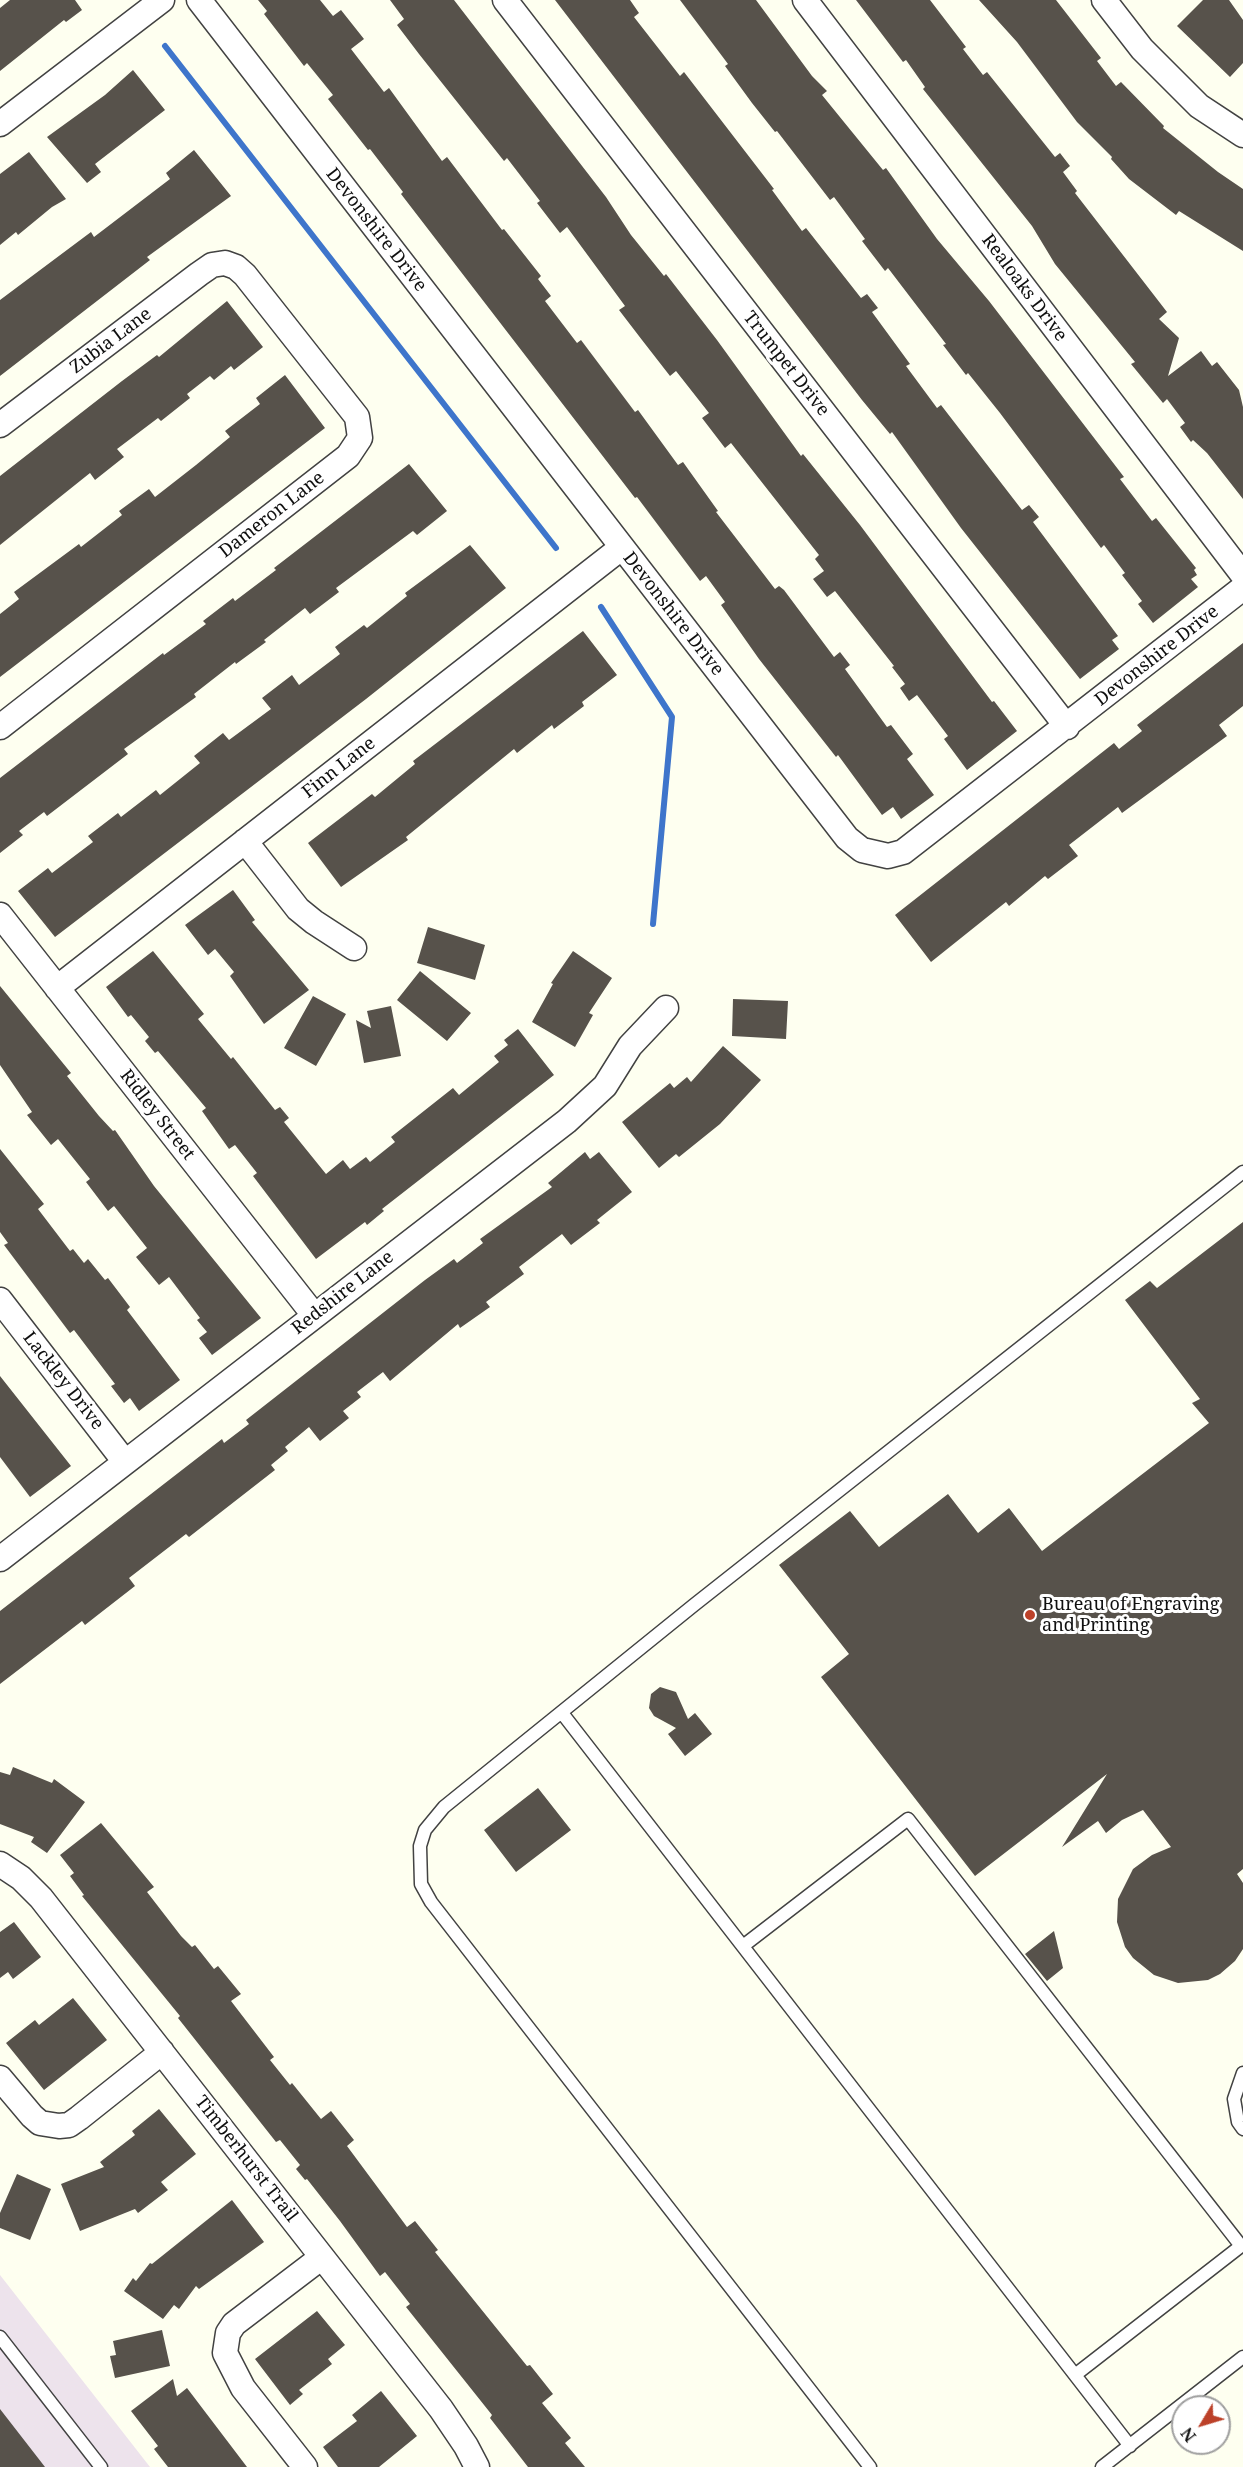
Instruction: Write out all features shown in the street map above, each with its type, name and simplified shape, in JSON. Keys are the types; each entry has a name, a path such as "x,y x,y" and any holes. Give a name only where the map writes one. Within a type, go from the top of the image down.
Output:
{"street":[{"path":"0,124 162,0"},
{"name":"Devonshire Drive","path":"199,0 847,838 868,853 888,856 903,852 1067,727 1243,588"},
{"name":"Trumpet Drive","path":"505,0 1067,727"},
{"name":"Realoaks Drive","path":"805,0 1243,575"},
{"path":"1104,0 1142,49 1198,106 1243,135"},
{"name":"Zubia Lane","path":"0,425 199,274 212,265 225,263"},
{"name":"Dameron Lane","path":"0,727 348,456 360,438 357,417 245,275 236,267 225,263"},
{"name":"Finn Lane","path":"57,988 621,548"},
{"path":"245,841 298,909 354,948"},
{"name":"Ridley Street","path":"0,915 314,1315"},
{"name":"Redshire Lane","path":"0,1559 567,1121 605,1086 630,1046 666,1008"},
{"name":"Lackley Drive","path":"0,1300 125,1462"},
{"name":"Timberhurst Trail","path":"0,1864 21,1878 41,1898 441,2409 477,2467"},
{"path":"0,2078 40,2123 69,2125 162,2052"},
{"path":"305,2467 243,2388 225,2353 228,2333 234,2325 322,2257"}],"lane":[{"path":"870,2467 431,1902 421,1884 420,1846 425,1830 433,1819 712,1590 1243,1172"},
{"path":"562,1713 1130,2446"},
{"path":"743,1946 908,1819 1241,2246 1076,2375"},
{"path":"1243,2073 1234,2099 1239,2122 1243,2129"},
{"path":"0,2337 101,2467"},
{"path":"1102,2467 1243,2357"}],"shaded area":[{"path":"0,2275 150,2467 0,2467"}],"building":[{"path":"10,0 75,0 82,10 66,22 64,20 0,71 0,8"},
{"path":"258,0 320,0 333,16 341,10 364,39 351,49 384,92 389,88 442,161 447,157 502,230 504,229 541,276 538,279 551,296 545,301 577,343 581,340 635,412 638,410 678,465 683,462 718,511 716,512 775,589 779,586 784,590 834,657 840,652 850,665 845,669 887,727 891,725 913,754 907,759 934,795 901,819 893,807 882,815 838,755 836,757 759,659 721,605 725,602 706,576 700,581 637,497 635,498 401,194 403,192 370,149 368,150 328,99 333,95 307,63 304,66 264,14 267,11"},
{"path":"390,0 454,0 606,197 631,235 664,276 666,274 717,340 801,456 803,454 860,525 992,702 994,701 1017,731 967,770 944,739 948,736 917,695 909,701 900,688 905,684 892,667 894,666 835,591 827,597 813,579 824,571 815,559 819,555 731,443 725,448 702,418 709,413 676,371 670,376 642,340 619,310 625,306 567,227 560,233 537,203 540,201 507,158 504,161 419,54 397,25 404,19"},
{"path":"555,0 630,0 639,13 634,17 680,76 684,72 774,189 772,190 802,231 806,228 861,298 867,294 878,308 872,312 910,364 906,366 937,408 941,405 1022,510 1029,505 1039,517 1033,522 1118,636 1112,640 1119,649 1080,679 961,528 892,432 890,434 862,400"},
{"path":"680,0 756,0 812,76 827,91 822,95 883,170 886,168 937,239 989,301 1124,477 1120,479 1152,521 1156,518 1196,568 1194,570 1197,575 1191,579 1198,587 1153,623 1138,604 1142,601 1122,575 1125,573 1104,545 1101,548 1000,413 968,373 966,375 943,345 946,344 888,268 885,271 862,241 865,239 834,197 830,200 777,131 775,132 752,103 725,66 728,64"},
{"path":"856,0 930,0 966,47 963,49 983,75 987,72 1055,157 1060,153 1070,166 1063,172 1077,191 1075,193 1167,312 1159,319 1179,338 1168,376 1201,351 1212,366 1217,362 1239,390 1243,407 1243,499 1207,453 1193,440 1191,442 1180,427 1185,423 1167,399 1163,403 1131,364 1135,362 1055,264 1032,226 923,89 925,87 906,60 903,62"},
{"path":"979,0 1056,0 1101,58 1097,61 1116,86 1121,82 1164,126 1163,128 1243,189 1243,251 1179,211 1176,215 1129,179 1111,159 1112,157 1077,122 1017,42"},
{"path":"1203,0 1229,0 1243,20 1243,63 1230,77 1177,26"},
{"path":"133,70 165,110 95,164 101,172 87,183 47,137 105,95"},
{"path":"194,150 231,196 147,257 150,260 0,376 0,300 91,232 94,237 170,179 166,173"},
{"path":"29,152 66,199 52,207 18,235 16,232 0,245 0,174"},
{"path":"227,301 263,347 234,370 231,366 214,380 210,376 187,394 190,398 161,421 158,418 117,449 124,457 95,480 90,473 0,545 0,476 122,381 157,355 159,357"},
{"path":"285,375 325,428 0,677 0,614 19,599 14,592 79,544 81,547 122,515 119,511 149,489 155,497 196,465 230,437 225,431 260,404 256,398"},
{"path":"409,464 447,511 417,535 413,531 336,588 339,592 310,614 305,608 264,640 266,642 236,664 235,662 194,694 196,697 124,749 128,754 47,816 44,812 19,831 23,835 0,853 0,778 163,653 164,655 206,624 203,621 233,598 235,601 276,570 274,568"},
{"path":"470,545 506,588 366,699 55,937 18,891 48,868 52,873 93,842 88,836 118,813 121,817 156,790 160,795 200,763 194,756 223,733 229,740 271,709 262,698 292,675 299,685 340,654 335,647 364,625 367,628 407,596 405,593"},
{"path":"583,631 617,675 582,702 584,706 554,729 552,725 517,753 514,749 406,837 408,840 341,887 308,843 372,794 375,797 415,764 413,761"},
{"path":"1243,643 1243,706 1219,725 1227,736 1122,813 1118,807 1069,845 1078,856 1048,879 1045,876 1009,906 1006,902 931,962 895,915 1114,743 1119,749 1142,731 1137,725"},
{"path":"233,890 255,920 252,922 309,990 264,1024 230,976 234,972 215,949 208,955 185,925"},
{"path":"428,927 485,945 475,980 417,963"},
{"path":"153,951 204,1014 198,1019 231,1059 233,1057 275,1110 280,1107 289,1118 284,1122 326,1174 343,1160 350,1169 366,1157 370,1162 395,1142 391,1137 453,1088 459,1095 499,1062 494,1056 508,1045 504,1040 518,1029 554,1075 382,1209 384,1211 367,1225 365,1222 316,1259 253,1176 257,1173 235,1145 229,1149 202,1111 206,1108 158,1051 155,1053 145,1041 149,1037 131,1015 128,1017 106,987"},
{"path":"573,951 612,978 589,1013 593,1015 575,1047 532,1022 553,984 551,983"},
{"path":"420,971 471,1013 447,1041 397,1000"},
{"path":"0,986 71,1073 67,1076 99,1116 113,1131 115,1130 154,1186 261,1318 212,1355 199,1338 207,1332 197,1320 200,1318 169,1277 159,1285 136,1257 147,1248 114,1206 108,1211 86,1182 90,1179 58,1139 51,1145 27,1115 32,1112 0,1065"},
{"path":"313,996 346,1014 316,1066 284,1048"},
{"path":"733,999 788,1001 786,1039 732,1036"},
{"path":"391,1006 401,1056 364,1063 356,1020 371,1028 367,1011"},
{"path":"723,1046 761,1080 720,1124 679,1157 676,1154 659,1168 622,1122 670,1083 674,1088 687,1077 691,1082"},
{"path":"0,1149 44,1204 38,1209 70,1251 73,1249 84,1263 88,1259 105,1280 108,1278 130,1307 127,1310 180,1380 139,1411 130,1398 124,1403 111,1386 115,1384 74,1330 70,1333 4,1245 8,1243 0,1232"},
{"path":"585,1152 590,1159 599,1152 632,1192 597,1220 600,1223 571,1245 562,1234 519,1267 524,1274 486,1302 490,1307 460,1328 458,1324 390,1381 383,1372 357,1392 361,1397 343,1411 349,1418 320,1441 309,1427 285,1447 288,1451 271,1465 275,1470 189,1537 186,1534 129,1578 135,1586 85,1625 82,1621 0,1684 0,1611 222,1439 224,1443 249,1424 246,1420 425,1280 454,1259 457,1263 483,1243 480,1239 552,1187 548,1183"},
{"name":"Bureau of Engraving and Printing","path":"1243,1222 1243,1869 1237,1874 1243,1883 1243,1949 1235,1961 1220,1974 1208,1980 1178,1983 1154,1975 1133,1958 1125,1947 1117,1922 1118,1899 1133,1869 1152,1855 1171,1847 1143,1810 1122,1820 1106,1833 1098,1821 1062,1847 1107,1774 975,1876 821,1677 849,1654 779,1565 850,1511 879,1547 948,1494 978,1533 1009,1508 1042,1551 1209,1423 1192,1403 1200,1399 1125,1300 1150,1281 1157,1288"},
{"path":"0,1376 71,1466 30,1497 0,1457"},
{"path":"660,1687 676,1692 688,1719 695,1713 712,1734 685,1756 668,1734 676,1728 654,1716 649,1708 651,1694"},
{"path":"13,1767 52,1783 54,1779 85,1802 47,1853 31,1842 34,1837 0,1824 0,1772 10,1775"},
{"path":"538,1788 571,1830 516,1872 484,1830"},
{"path":"101,1823 154,1887 147,1892 181,1936 192,1947 195,1945 214,1969 218,1966 241,1994 231,2001 274,2057 270,2060 321,2119 331,2111 354,2140 347,2146 407,2227 415,2221 438,2250 435,2252 527,2366 530,2365 553,2394 542,2403 571,2438 565,2443 585,2467 528,2467 490,2418 492,2415 406,2307 410,2304 385,2272 380,2276 340,2221 307,2179 305,2180 296,2169 300,2165 280,2140 276,2142 178,2018 180,2016 82,1896 84,1895 70,1876 74,1873 60,1855"},
{"path":"14,1922 41,1957 13,1979 8,1972 0,1978 0,1932"},
{"path":"1054,1931 1063,1968 1047,1981 1025,1954"},
{"path":"73,1998 107,2040 44,2090 6,2043 35,2020 39,2025"},
{"path":"159,2109 196,2154 161,2182 168,2190 138,2213 135,2209 80,2231 61,2184 104,2167 100,2162 135,2135 132,2131"},
{"path":"17,2174 51,2189 30,2240 0,2228 0,2213"},
{"path":"232,2200 264,2242 199,2289 196,2286 179,2309 174,2305 163,2319 124,2291 133,2278 136,2281 150,2263 152,2264"},
{"path":"317,2311 345,2345 328,2359 332,2364 299,2390 303,2394 290,2405 255,2359"},
{"path":"162,2330 170,2366 115,2378 110,2356 116,2355 113,2341"},
{"path":"173,2379 177,2396 187,2388 247,2467 168,2467 154,2449 158,2446 131,2411"},
{"path":"381,2391 417,2436 379,2467 338,2467 323,2447 357,2421 352,2415"},
{"path":"0,2409 45,2467 0,2467"}],"waterway":[{"path":"165,46 556,548"},
{"path":"601,607 672,717 653,924"}],"place":[{"name":"Bureau of Engraving and Printing","path":"1030,1615"}]}
